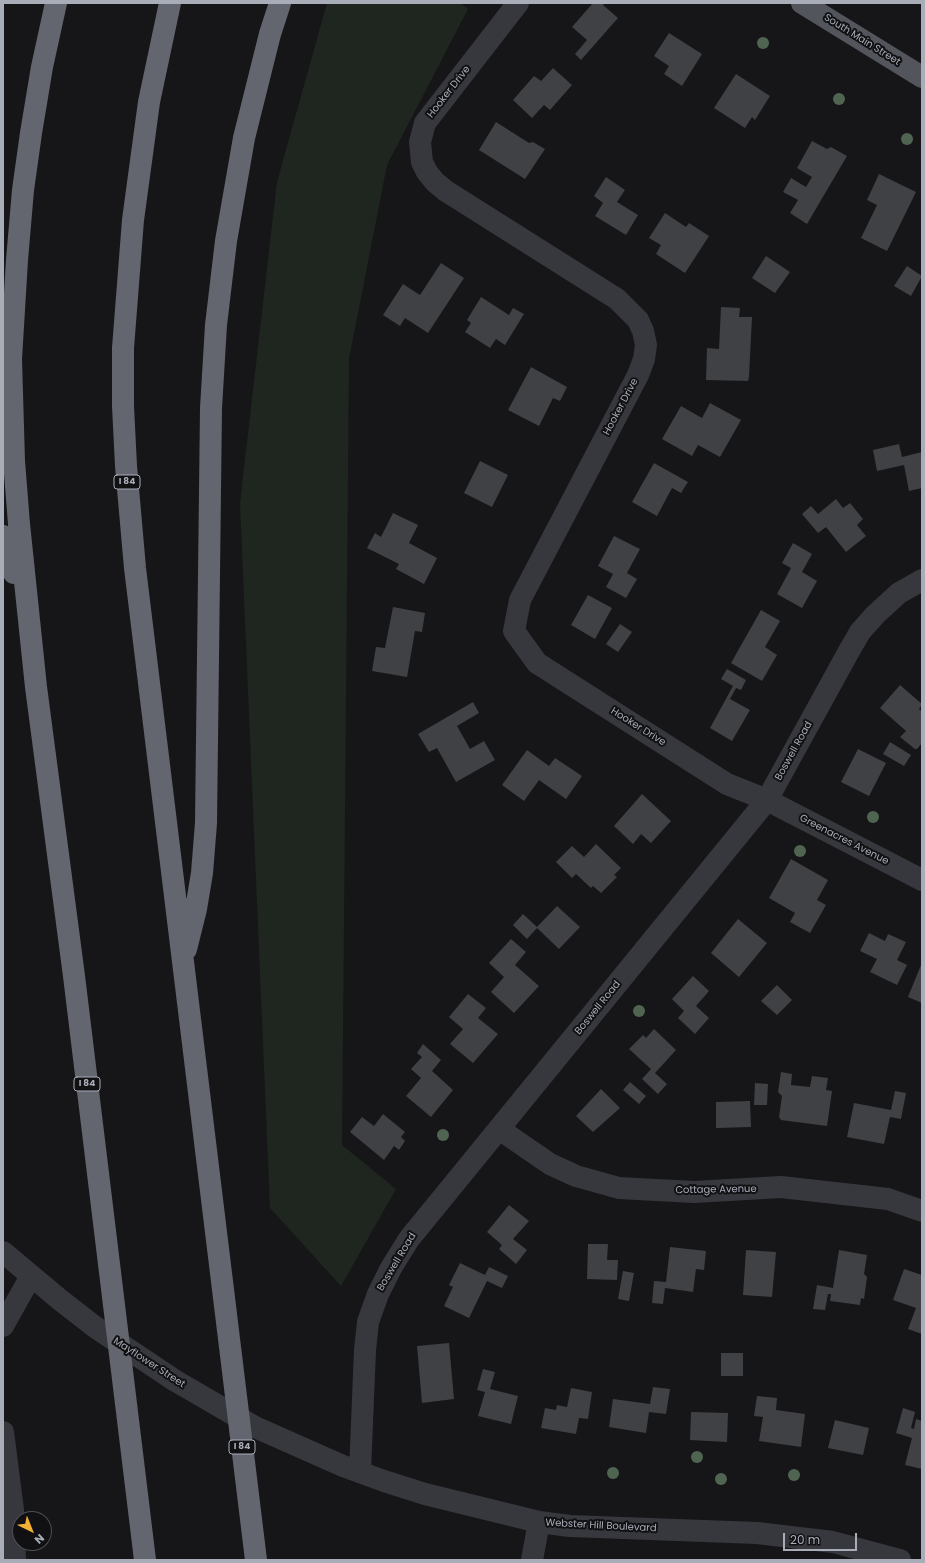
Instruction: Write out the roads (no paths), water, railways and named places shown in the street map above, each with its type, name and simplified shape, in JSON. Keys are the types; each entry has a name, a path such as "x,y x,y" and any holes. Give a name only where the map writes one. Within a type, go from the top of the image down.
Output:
{"highway":[{"name":"I 84","path":"56,3 42,67 23,190 13,320 12,400 14,461 27,609 75,984 145,1560"},
{"name":"I 84","path":"170,3 149,102 133,220 124,325 123,406 129,517 256,1560"},
{"path":"183,961 196,909 202,874 206,823 211,431 216,325 226,241 243,146 261,69 280,3"},
{"path":"3,536 27,609"}],"main road":[{"name":"South Main Street","path":"802,3 922,77"}],"street":[{"name":"Hooker Drive","path":"518,3 425,123 420,142 422,162 427,172 435,182 446,191 617,299 638,320 643,331 646,345 644,359 638,375 520,600 514,631 537,663 727,784 767,800"},
{"name":"Boswell Road","path":"360,1472 364,1350 368,1322 378,1294 391,1268 409,1239 767,800 848,651 860,632 875,615 899,593 922,580"},
{"name":"Greenacres Avenue","path":"767,800 922,880"},
{"name":"Cottage Avenue","path":"499,1129 550,1164 576,1176 619,1188 694,1192 781,1187 888,1199 922,1211"},
{"name":"Mayflower Street","path":"3,1252 59,1299 135,1355 174,1380 255,1427 310,1452"},
{"path":"3,1326 31,1276"},
{"path":"3,1432 14,1510 15,1560"},
{"name":"Webster Hill Boulevard","path":"310,1452 360,1472 424,1494 539,1522 570,1526 757,1533 833,1542 900,1560"},
{"path":"532,1560 539,1522"}]}
